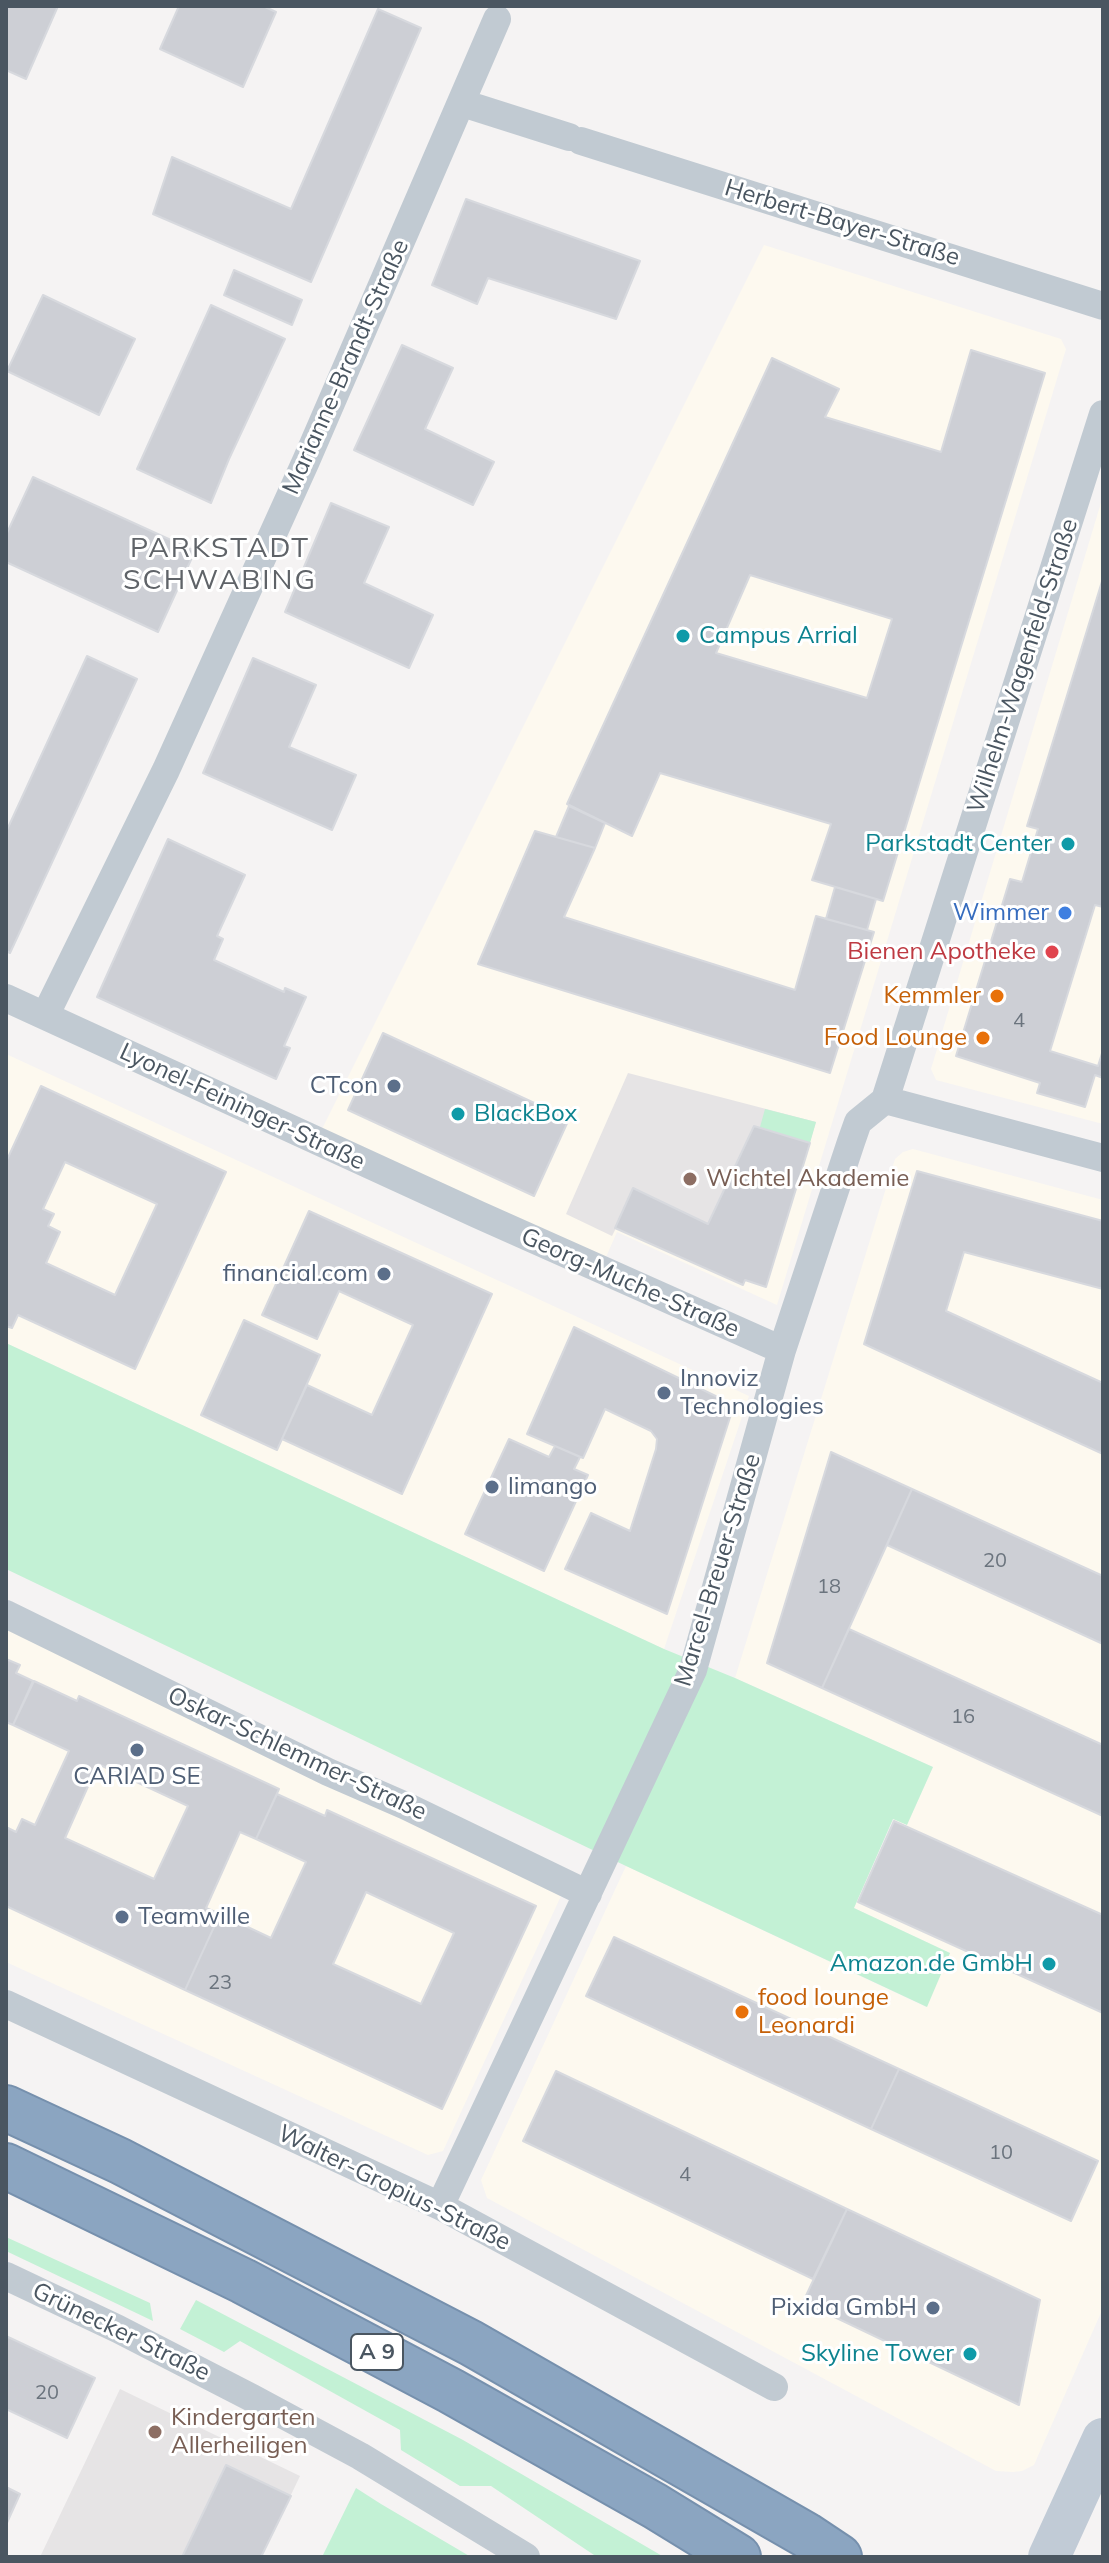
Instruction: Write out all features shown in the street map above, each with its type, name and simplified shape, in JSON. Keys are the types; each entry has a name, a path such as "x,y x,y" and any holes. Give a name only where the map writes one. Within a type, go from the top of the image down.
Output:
{"highway":[{"name":"A 9","path":"6,2108 120,2161 471,2343 839,2557"},
{"name":"A 9","path":"6,2166 243,2281 451,2391 655,2506 738,2557"}],"street":[{"name":"Marianne-Brandt-Straße","path":"45,1016 208,678 306,461 497,19"},
{"name":"Herbert-Bayer-Straße","path":"462,103 1103,306"},
{"name":"Wilhelm-Wagenfeld-Straße","path":"885,1100 1103,414"},
{"name":"Lyonel-Feininger-Straße","path":"6,998 479,1215"},
{"path":"885,1100 1103,1158"},
{"name":"Marcel-Breuer-Straße","path":"440,2206 693,1670 782,1350 858,1122 885,1100"},
{"name":"Georg-Muche-Straße","path":"479,1215 782,1350"},
{"name":"Oskar-Schlemmer-Straße","path":"6,1614 328,1772 588,1894"},
{"name":"Walter-Gropius-Straße","path":"6,2004 440,2206 774,2387"},
{"name":"Grünecker Straße","path":"6,2276 118,2329 360,2456 526,2557"},
{"path":"1049,2557 1103,2439"}],"shaded area":[{"path":"764,245 1061,339 1066,349 777,1305 617,1232 606,1257 321,1131"},
{"name":"Parkstadt Center","path":"1103,496 1103,1124 936,1080 931,1069"},
{"path":"6,1054 749,1396 664,1649 6,1343"},
{"name":"Wichtel Akademie","path":"628,1073 816,1122 766,1287 746,1280 743,1285 616,1228 612,1236 566,1214"},
{"path":"913,1149 1103,1200 1103,2308 1034,2465 1013,2472 996,2471 487,2198 481,2180 626,1866 926,2007 950,1953 854,1908 894,1819 907,1825 933,1767 735,1678 895,1159"},
{"path":"6,1625 561,1896 443,2151 428,2155 6,1962"},
{"name":"Kindergarten Allerheiligen","path":"120,2389 300,2476 261,2557 40,2557"}],"green space":[{"path":"765,1109 816,1122 810,1143 760,1127"},
{"path":"6,1343 664,1649 933,1767 907,1825 893,1819 854,1908 950,1953 927,2007 6,1569"},
{"path":"6,2237 150,2303 153,2321 6,2251"},
{"path":"196,2300 463,2440 664,2557 597,2557 491,2486 460,2486 401,2450 400,2430 240,2341 224,2352 180,2329"},
{"path":"356,2488 381,2504 471,2557 322,2557"}],"building":[{"path":"6,6 58,6 26,79 6,70"},
{"path":"179,6 263,6 276,12 243,87 160,49"},
{"path":"378,9 421,28 311,282 153,214 172,157 291,209"},
{"path":"466,199 640,261 616,319 488,278 477,304 432,285"},
{"path":"234,270 302,300 292,325 224,295"},
{"path":"43,295 135,339 99,415 7,371"},
{"path":"211,305 285,339 211,503 137,469"},
{"path":"402,345 453,368 425,429 494,462 473,505 354,450"},
{"name":"Campus Arrial","path":"971,350 1045,373 883,901 812,880 831,824 660,773 632,836 567,804 772,358 839,389 825,417 941,452","holes":["750,575 892,619 867,698 716,653"]},
{"path":"33,477 195,551 158,632 6,562 6,535"},
{"path":"331,503 389,527 364,583 433,615 409,668 285,612"},
{"name":"Parkstadt Center","path":"1103,578 1103,907 1095,905 1050,1051 1098,1066 1103,1050 1103,1078 1095,1075 1085,1107 1037,1093 1040,1083 956,1056 1010,879 1022,882 1038,829 1027,826"},
{"path":"87,656 137,679 10,953 6,951 6,832"},
{"path":"253,658 316,685 289,747 356,775 332,830 203,773"},
{"path":"569,806 605,823 595,848 556,837"},
{"path":"535,831 595,848 564,917 795,990 816,916 874,932 830,1073 478,964"},
{"path":"168,839 245,875 217,936 223,939 214,960 284,992 285,988 306,997 284,1046 290,1048 276,1079 97,997"},
{"path":"835,887 876,899 867,930 826,919"},
{"name":"BlackBox","path":"383,1033 569,1119 534,1196 348,1110"},
{"path":"41,1086 226,1172 135,1369 18,1315 12,1328 6,1326 6,1162","holes":["65,1162 157,1204 115,1295 46,1263 60,1232 48,1226 54,1214 43,1209"]},
{"path":"754,1126 810,1143 766,1287 745,1280 743,1285 615,1228 633,1188 708,1224"},
{"path":"917,1171 1103,1221 1103,1289 964,1252 946,1311 1103,1383 1103,1454 864,1344"},
{"path":"309,1211 492,1294 402,1494 282,1439 307,1385 372,1415 413,1325 339,1291 317,1339 262,1315"},
{"path":"244,1320 320,1355 277,1450 201,1415"},
{"path":"574,1327 734,1405 667,1614 565,1569 591,1513 630,1531 657,1439 651,1431 605,1409 583,1458 527,1434"},
{"path":"509,1439 549,1457 555,1446 580,1457 574,1469 588,1475 544,1571 465,1534"},
{"path":"831,1452 912,1489 822,1688 767,1663"},
{"path":"912,1489 1103,1576 1103,1644 887,1545"},
{"path":"849,1629 1103,1745 1103,1816 822,1688"},
{"path":"6,1659 20,1665 16,1673 33,1681 13,1725 6,1722"},
{"path":"34,1681 77,1701 79,1696 279,1789 256,1839 240,1832 206,1908 220,1914 185,1990 6,1906 6,1827 16,1832 22,1819 35,1825 69,1751 13,1725","holes":["98,1764 188,1806 154,1879 65,1838"]},
{"path":"277,1794 325,1816 327,1810 536,1906 442,2109 185,1990 220,1914 271,1938 306,1862 256,1839","holes":["366,1892 454,1933 421,2004 333,1964"]},
{"name":"Amazon.de GmbH","path":"894,1821 1103,1915 1103,2013 858,1902"},
{"name":"Amazon.de GmbH","path":"614,1937 899,2069 871,2129 586,1996"},
{"path":"899,2069 1098,2161 1071,2221 871,2129"},
{"path":"556,2071 847,2209 813,2279 523,2141"},
{"name":"Skyline Tower","path":"847,2209 1040,2300 1019,2405 803,2302"},
{"path":"6,2336 95,2378 67,2438 6,2409"},
{"path":"226,2465 291,2496 261,2557 182,2557"},
{"path":"6,2487 20,2494 6,2525"}],"place":[{"name":"Campus Arrial","path":"683,636"},
{"name":"Parkstadt Center","path":"1068,844"},
{"name":"Wimmer","path":"1065,913"},
{"name":"Bienen Apotheke","path":"1052,952"},
{"name":"Kemmler","path":"997,996"},
{"name":"Food Lounge","path":"983,1038"},
{"name":"CTcon","path":"394,1086"},
{"name":"BlackBox","path":"458,1114"},
{"name":"Wichtel Akademie","path":"690,1179"},
{"name":"financial.com","path":"384,1274"},
{"name":"Innoviz Technologies","path":"664,1393"},
{"name":"limango","path":"492,1487"},
{"name":"CARIAD SE","path":"137,1750"},
{"name":"Teamwille","path":"122,1917"},
{"name":"Amazon.de GmbH","path":"1049,1964"},
{"name":"food lounge Leonardi","path":"742,2012"},
{"name":"Pixida GmbH","path":"933,2308"},
{"name":"Skyline Tower","path":"970,2354"},
{"name":"Kindergarten Allerheiligen","path":"155,2432"}],"district":[{"name":"PARKSTADT SCHWABING","path":"220,565"}]}
